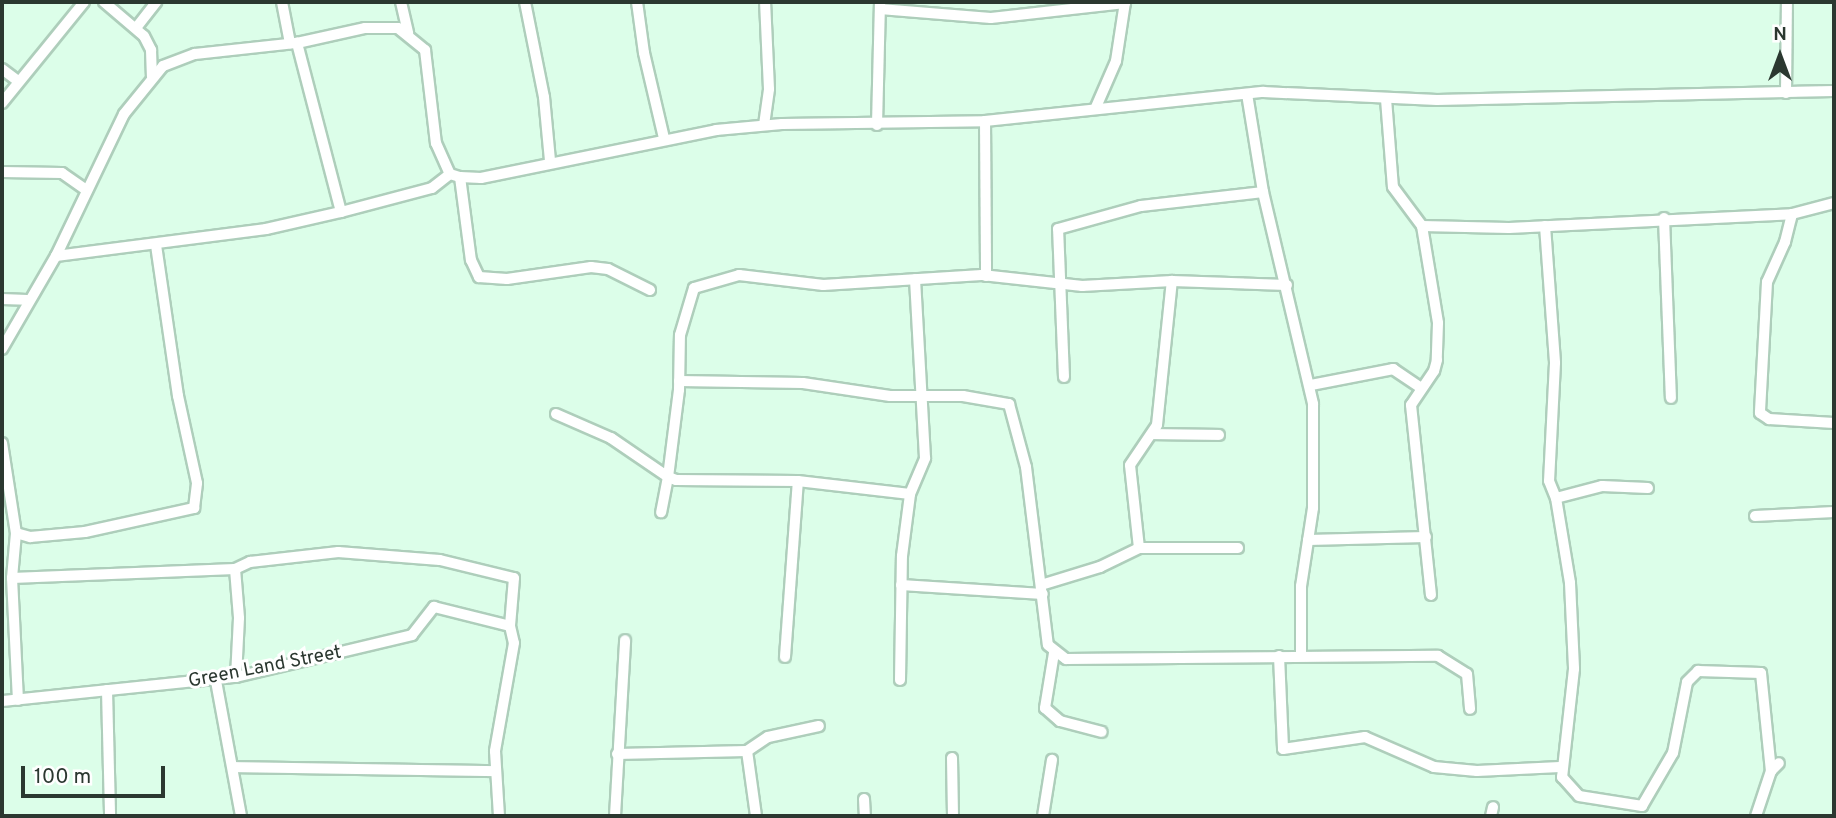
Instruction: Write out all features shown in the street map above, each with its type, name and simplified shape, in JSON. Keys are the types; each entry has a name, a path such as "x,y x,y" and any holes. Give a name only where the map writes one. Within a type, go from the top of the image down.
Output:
{"street":[{"path":"2,103 84,2"},
{"path":"104,2 136,28 151,50 152,76"},
{"path":"136,28 156,2"},
{"path":"282,2 341,212"},
{"path":"401,2 408,33 428,58 436,143 455,176 471,260 482,279 591,267 608,269 650,290"},
{"path":"525,2 544,97 550,161"},
{"path":"637,2 664,138"},
{"path":"764,125 769,89 765,2"},
{"path":"1786,93 1787,2"},
{"path":"877,125 880,5 991,18 1125,3 1116,61 1096,107"},
{"path":"2,349 27,300 56,256 124,114 152,76 181,57 294,43 374,26 408,33"},
{"path":"2,69 18,81"},
{"path":"56,256 156,246 266,229 432,188 455,176 481,177 664,138 764,125 985,121 1096,107 1298,92 1386,99 1834,91"},
{"path":"1247,94 1263,192 1311,385 1315,471 1301,586 1301,655"},
{"path":"1386,99 1393,187 1422,226 1438,323 1434,371 1420,387 1411,405 1431,595"},
{"path":"985,121 986,276"},
{"path":"2,172 62,173 86,190"},
{"path":"1064,377 1066,339 1058,286 1057,236 1064,224 1141,206 1263,192"},
{"path":"1422,226 1545,226 1664,218 1792,214 1834,203"},
{"path":"1792,214 1785,242 1767,282 1760,413 1769,419 1834,424"},
{"path":"1664,218 1671,398"},
{"path":"1545,226 1554,350 1549,481 1556,498 1570,583 1574,669 1567,755 1560,767"},
{"path":"16,533 30,537 85,531 194,508 198,483 178,396 156,246"},
{"path":"662,512 679,381 680,335 687,300 702,284 739,275 823,285 986,276 1058,286 1172,281 1287,285"},
{"path":"900,680 901,585 910,494 925,458 924,397 915,279"},
{"path":"1139,548 1130,465 1153,434 1161,400 1172,281"},
{"path":"2,299 27,300"},
{"path":"1311,385 1393,369 1420,387"},
{"path":"679,381 803,383 924,397 998,399 1012,407 1026,467 1048,645 1054,653 1066,659 1301,655 1445,659 1467,674 1470,709"},
{"path":"556,414 611,439 676,480 798,481 910,494"},
{"path":"1153,434 1219,435"},
{"path":"2,443 16,533 12,578 18,700"},
{"path":"785,657 798,481"},
{"path":"1556,498 1602,486 1648,488"},
{"path":"1755,516 1834,512"},
{"path":"1308,540 1426,537"},
{"path":"901,585 1042,589 1100,567 1139,548 1238,548"},
{"path":"12,578 235,569 250,562 338,552 440,560 514,578 510,626 514,643 496,739 499,816"},
{"path":"235,569 239,618 236,677"},
{"name":"Green Land Street","path":"2,701 236,677 388,643 416,632 434,607 510,626"},
{"path":"615,816 625,640"},
{"path":"1054,653 1045,709 1060,721 1102,732"},
{"path":"1279,656 1283,749 1365,737 1434,767 1477,771 1560,767"},
{"path":"1560,767 1569,790 1579,796 1642,806 1673,753 1690,676 1698,671 1757,671 1766,682 1775,767 1756,816"},
{"path":"216,681 241,816"},
{"path":"107,690 110,816"},
{"path":"617,754 747,751 768,737 819,726"},
{"path":"747,751 756,816"},
{"path":"952,758 953,816"},
{"path":"1043,816 1052,760"},
{"path":"233,767 496,771"},
{"path":"864,799 865,816"}]}
